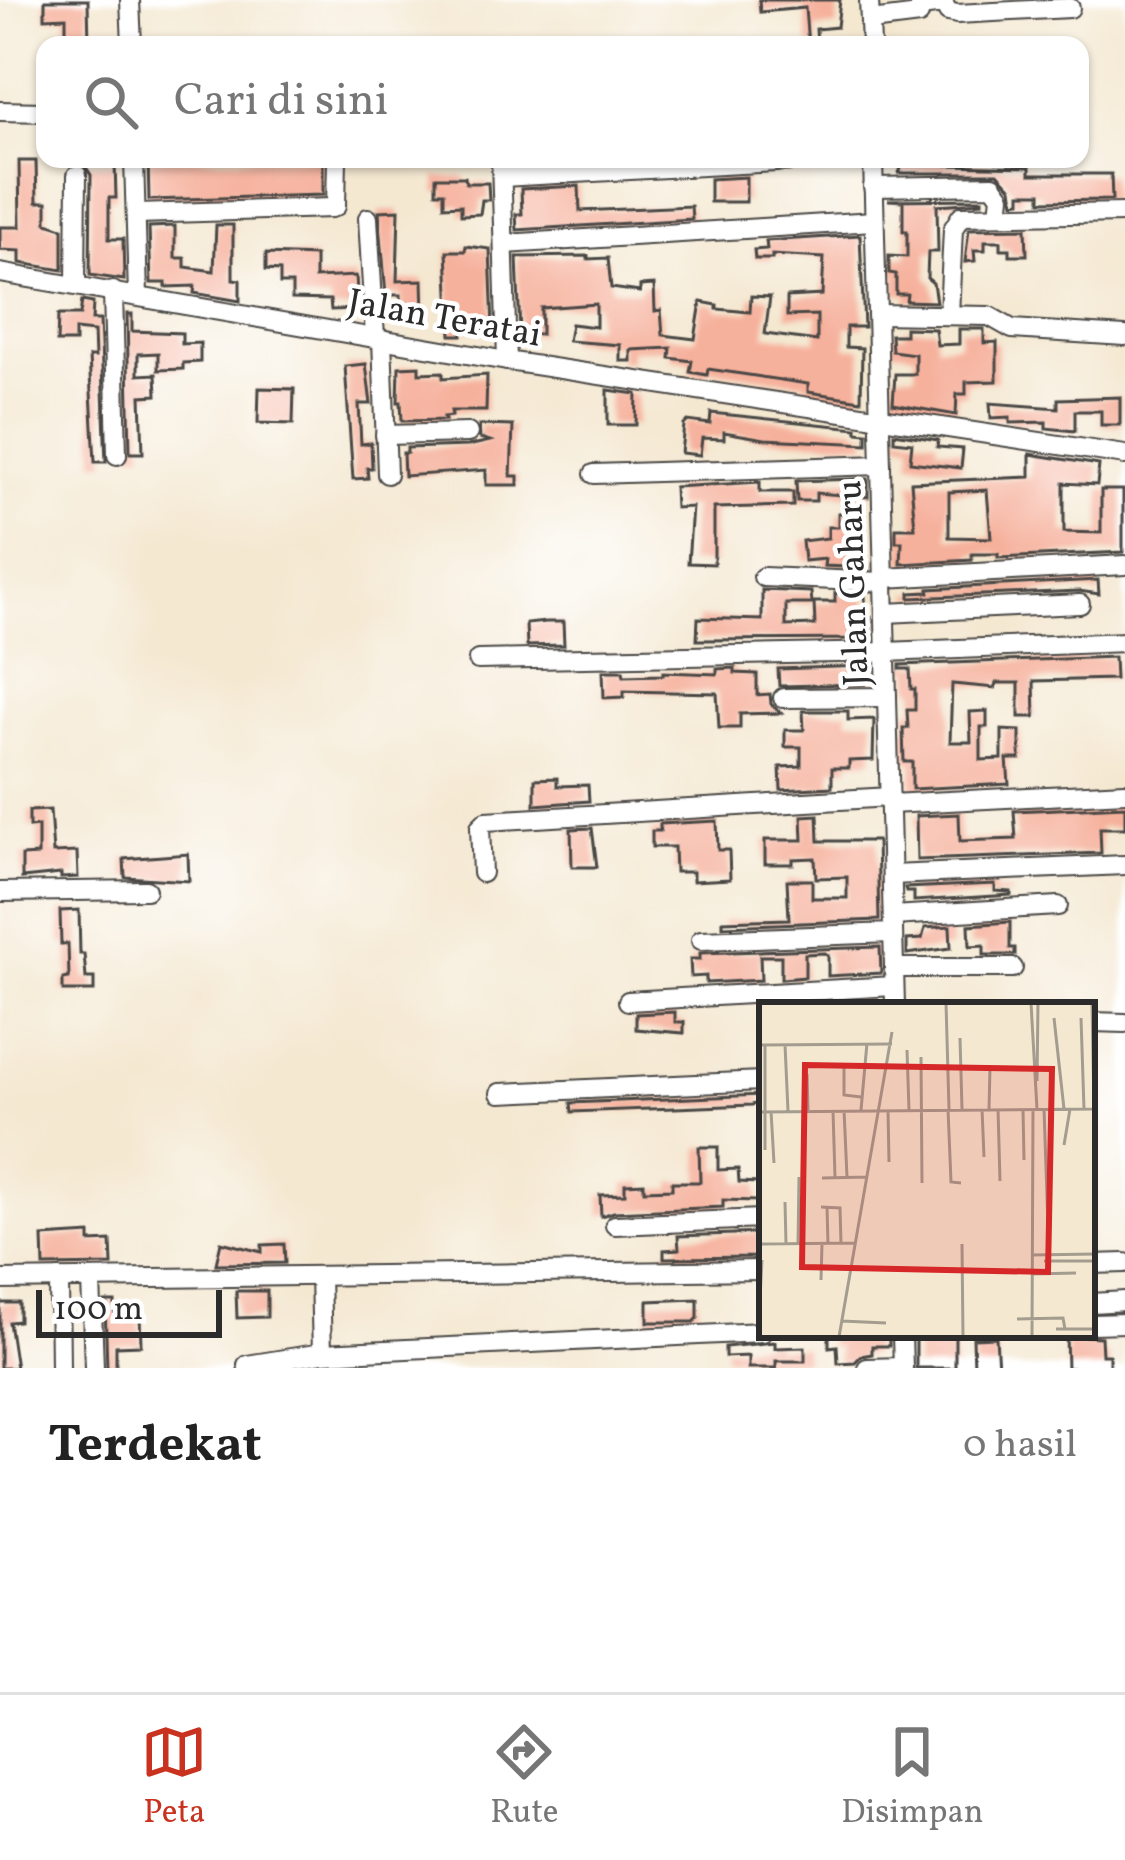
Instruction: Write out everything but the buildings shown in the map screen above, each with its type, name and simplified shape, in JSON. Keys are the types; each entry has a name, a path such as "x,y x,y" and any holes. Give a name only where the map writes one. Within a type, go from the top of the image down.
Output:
{"street":[{"path":"130,0 131,36"},
{"path":"869,0 871,36"},
{"path":"871,21 919,16 920,7 932,4 944,4 948,12 957,14 1070,8"},
{"path":"0,111 36,112"},
{"path":"134,168 137,296"},
{"path":"136,214 332,208 336,206 337,168"},
{"path":"501,168 507,361"},
{"name":"Jalan Gaharu","path":"873,168 894,986"},
{"path":"76,285 77,176"},
{"path":"873,187 993,185 1000,196 999,214"},
{"path":"949,315 955,221 961,216 1125,213"},
{"path":"368,218 387,474"},
{"path":"506,244 874,221"},
{"name":"Jalan Teratai","path":"0,273 507,361 1125,455"},
{"path":"113,291 117,455"},
{"path":"877,314 989,316 1012,329 1125,336"},
{"path":"385,435 468,433"},
{"path":"594,474 881,465"},
{"path":"763,577 884,580 1125,565"},
{"path":"885,613 1080,604"},
{"path":"478,660 1125,642"},
{"path":"783,698 887,697"},
{"path":"482,873 480,827 486,821 1125,792"},
{"path":"892,875 1125,865"},
{"path":"0,892 146,890"},
{"path":"701,940 1058,906"},
{"path":"628,1001 894,986 1013,968"},
{"path":"500,1093 759,1082"},
{"path":"615,1225 759,1220"},
{"path":"1095,1264 1125,1263"},
{"path":"0,1280 759,1270"},
{"path":"320,1276 322,1353"},
{"path":"91,1279 94,1368"},
{"path":"59,1280 60,1368"},
{"path":"1095,1303 1125,1301"},
{"path":"1095,1324 1125,1323"},
{"path":"247,1365 322,1353 759,1332"},
{"path":"867,1368 903,1367"}]}
